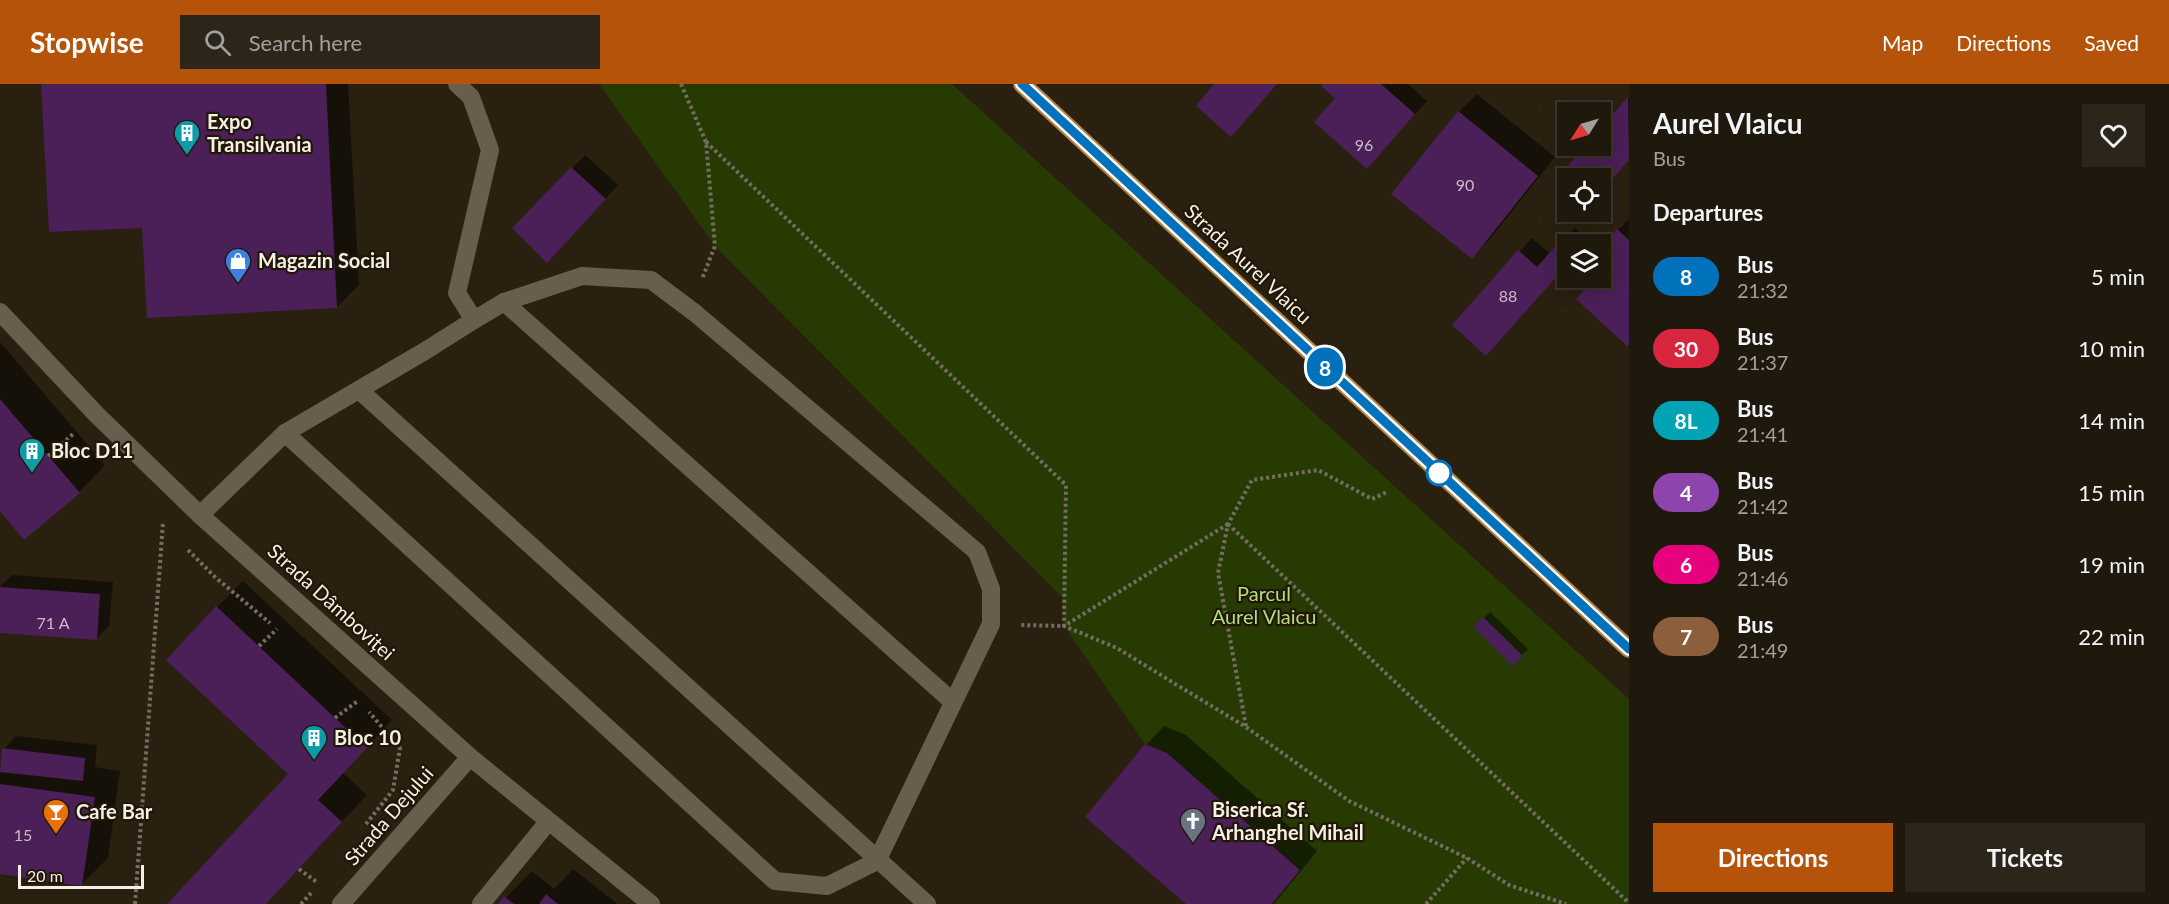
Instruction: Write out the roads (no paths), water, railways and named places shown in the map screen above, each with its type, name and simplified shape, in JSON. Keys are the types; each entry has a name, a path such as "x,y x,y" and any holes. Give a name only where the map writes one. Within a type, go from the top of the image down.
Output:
{"main road":[{"name":"Strada Aurel Vlaicu","path":"1022,84 1629,649"}],"street":[{"path":"457,84 471,97 490,150 457,293 474,320"},
{"path":"200,515 285,433 504,302 582,276 651,280 695,313 977,552 991,589 990,624 877,861 827,886 775,881 285,433"},
{"path":"504,302 953,702"},
{"name":"Strada Dâmboviței","path":"0,312 162,480 200,515 470,757 651,904"},
{"path":"359,390 927,904"},
{"name":"Strada Dejului","path":"341,904 470,757"},
{"path":"481,904 548,822"}],"place":[{"name":"Expo Transilvania","path":"187,156"},
{"name":"Magazin Social","path":"238,284"},
{"name":"Bloc D11","path":"32,474"},
{"name":"Bloc 10","path":"314,761"},
{"name":"Cafe Bar","path":"56,835"},
{"name":"Biserica Sf. Arhanghel Mihail","path":"1193,844"}],"park label":[{"name":"Parcul Aurel Vlaicu","path":"1264,606"}]}
